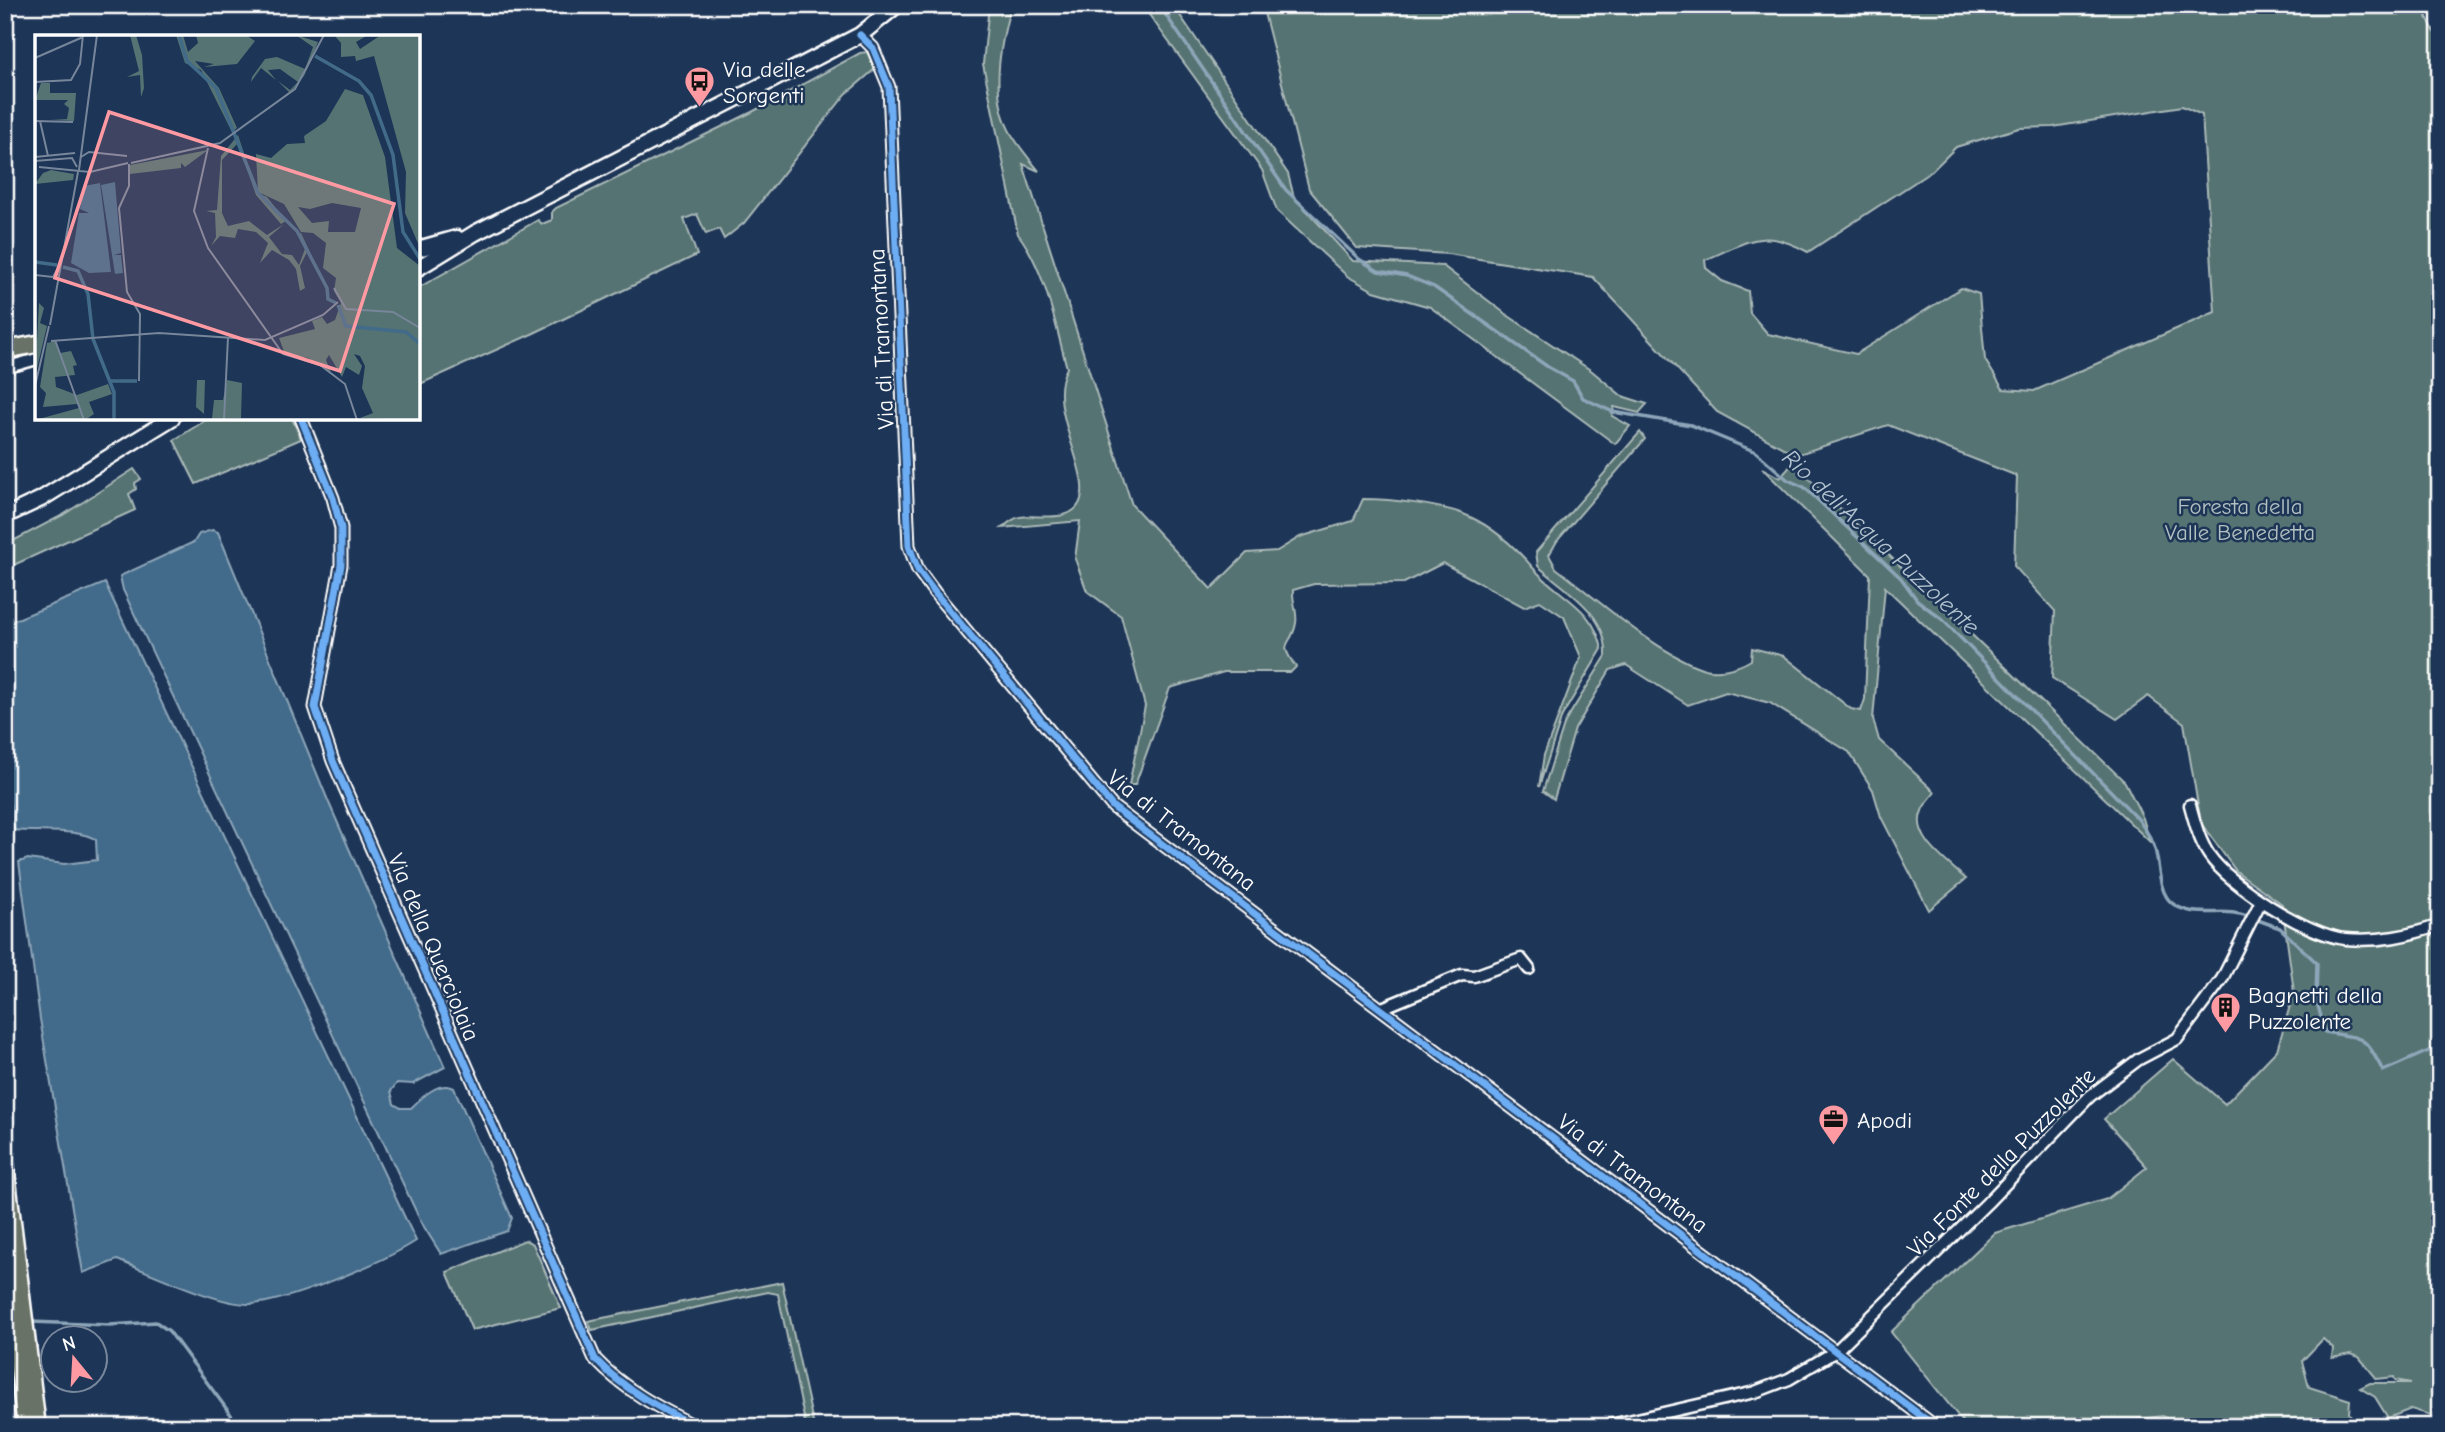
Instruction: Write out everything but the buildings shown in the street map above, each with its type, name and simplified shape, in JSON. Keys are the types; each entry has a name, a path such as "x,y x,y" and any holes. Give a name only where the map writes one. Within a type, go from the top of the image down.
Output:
{"highway":[{"path":"5,350 35,345"},
{"path":"5,1164 21,1336 37,1427"},
{"path":"5,1253 15,1285"},
{"path":"21,1336 26,1427"}],"main road":[{"path":"420,267 475,233 860,35 897,5"},
{"path":"420,249 475,233"},
{"path":"5,516 41,499 169,420"}],"street":[{"name":"Via di Tramontana","path":"860,35 873,48 889,87 909,546 918,570 1113,807 1937,1427"},
{"path":"5,368 35,360"},
{"name":"Via della Querciolaia","path":"302,420 333,498 341,528 341,565 315,707 328,750 595,1359 614,1379 639,1396 697,1427"},
{"path":"2190,805 2198,833 2210,856 2232,880 2261,901 2342,939 2404,937 2440,925"},
{"name":"Via Fonte della Puzzolente","path":"1602,1427 1755,1392 1800,1373 1836,1351 1987,1203 2090,1096 2139,1059 2177,1039 2222,979 2261,901"},
{"path":"1382,1008 1462,975 1474,976 1521,959 1529,969"}],"green space":[{"path":"989,5 1011,5 1000,54 1001,104 1012,135 1039,171 1023,164 1132,505 1211,589 1247,553 1277,551 1300,537 1353,521 1363,499 1402,501 1458,512 1495,532 1584,613 1598,635 1602,649 1562,716 1539,787 1544,755 1581,657 1564,617 1540,601 1524,607 1443,563 1404,583 1314,584 1293,590 1296,623 1286,647 1296,667 1291,672 1224,672 1170,688 1135,785 1129,785 1145,706 1121,616 1087,591 1075,559 1080,521 1002,528 1020,517 1072,512 1082,495 1081,480 1062,403 1061,384 1067,368 1043,281 1018,234 983,64"},
{"path":"1142,5 1173,5 1288,174 1294,197 1353,261 1443,266 1507,315 1592,371 1622,396 1647,404 1639,413 1614,407 1612,416 1630,426 1615,444 1430,307 1374,291 1347,276 1277,211 1262,170"},
{"name":"Foresta della Valle Benedetta","path":"1262,5 2421,5 2440,43 2440,1418 2411,1409 2388,1418 2375,1397 2360,1388 2370,1383 2411,1383 2395,1380 2394,1377 2377,1379 2359,1357 2351,1354 2332,1358 2333,1348 2323,1339 2302,1361 2309,1387 2350,1400 2349,1413 2355,1422 2364,1420 2368,1427 2179,1427 2163,1416 2078,1427 1967,1427 1891,1332 1995,1233 2107,1199 2147,1167 2104,1119 2173,1059 2225,1104 2277,1050 2294,992 2282,904 2236,871 2201,823 2184,723 2148,696 2117,719 2052,678 2055,611 2014,566 2017,476 1888,425 1796,455 1717,412 1593,277 1448,254 1357,248 1309,189","holes":["2182,106 2202,115 2215,312 2034,391 2003,389 1985,360 1979,294 1961,288 1856,354 1768,334 1750,313 1748,291 1722,281 1706,268 1705,260 1756,240 1779,240 1808,252 1932,171 1956,147 2019,128 2053,127"]},
{"path":"867,52 875,69 846,94 744,223 724,239 719,229 706,234 697,214 684,219 697,255 420,384 420,287 538,220 542,224 552,220 552,212 556,208 752,112 860,53"},
{"path":"206,420 293,420 301,439 196,484 174,440"},
{"path":"1640,432 1645,439 1557,541 1549,555 1556,568 1644,636 1681,659 1699,667 1719,670 1739,666 1751,660 1752,648 1784,656 1851,709 1861,711 1865,699 1870,575 1762,468 1780,478 1793,463 2125,782 2143,818 2150,842 1885,587 1873,719 1879,740 1935,792 1922,811 1921,830 1933,849 1966,879 1929,910 1881,817 1873,790 1849,752 1770,703 1726,692 1688,705 1626,665 1610,670 1575,729 1554,799 1543,791 1565,722 1606,656 1605,641 1593,615 1538,566 1536,552"},
{"path":"134,469 141,479 135,483 136,489 129,494 135,510 5,569 5,545 63,515"},
{"path":"525,1240 533,1244 561,1308 472,1330 447,1272"},
{"path":"782,1282 814,1427 806,1427 778,1294 768,1292 592,1330 588,1321"}],"water":[{"path":"212,530 218,532 329,803 445,1067 413,1084 397,1083 391,1091 394,1104 401,1108 411,1108 436,1088 454,1088 512,1218 507,1231 441,1254 421,1222 123,590 120,576 194,542 199,534"},
{"path":"105,583 416,1241 335,1280 287,1297 250,1304 236,1303 184,1287 117,1260 83,1273 40,1019 19,862 28,859 64,864 97,860 96,840 70,832 14,830 5,768 5,624"}],"waterway":[{"name":"Rio dell'Acqua Puzzolente","path":"1159,5 1286,190 1359,259 1378,271 1407,276 1434,287 1548,367 1573,381 1583,398 1613,412 1691,425 1756,452 1788,480 1804,487 1901,578 1917,600 1943,620 2139,820 2154,845 2163,890 2173,904 2196,912 2230,912 2250,917"},
{"path":"2255,919 2280,928 2317,963 2316,998 2325,1032 2362,1040 2372,1050 2383,1071 2440,1046"},
{"path":"31,1322 110,1325 156,1322 169,1331 240,1427"}],"cycle path":[{"path":"860,35 873,48 889,87 909,546 918,570 935,593 1113,807 1936,1427"},
{"path":"302,420 333,498 341,528 341,565 315,707 333,761 595,1359 630,1389 697,1427"}],"place":[{"name":"Via delle Sorgenti","path":"700,109"},
{"name":"Bagnetti della Puzzolente","path":"2225,1035"},
{"name":"Apodi","path":"1834,1147"}]}
